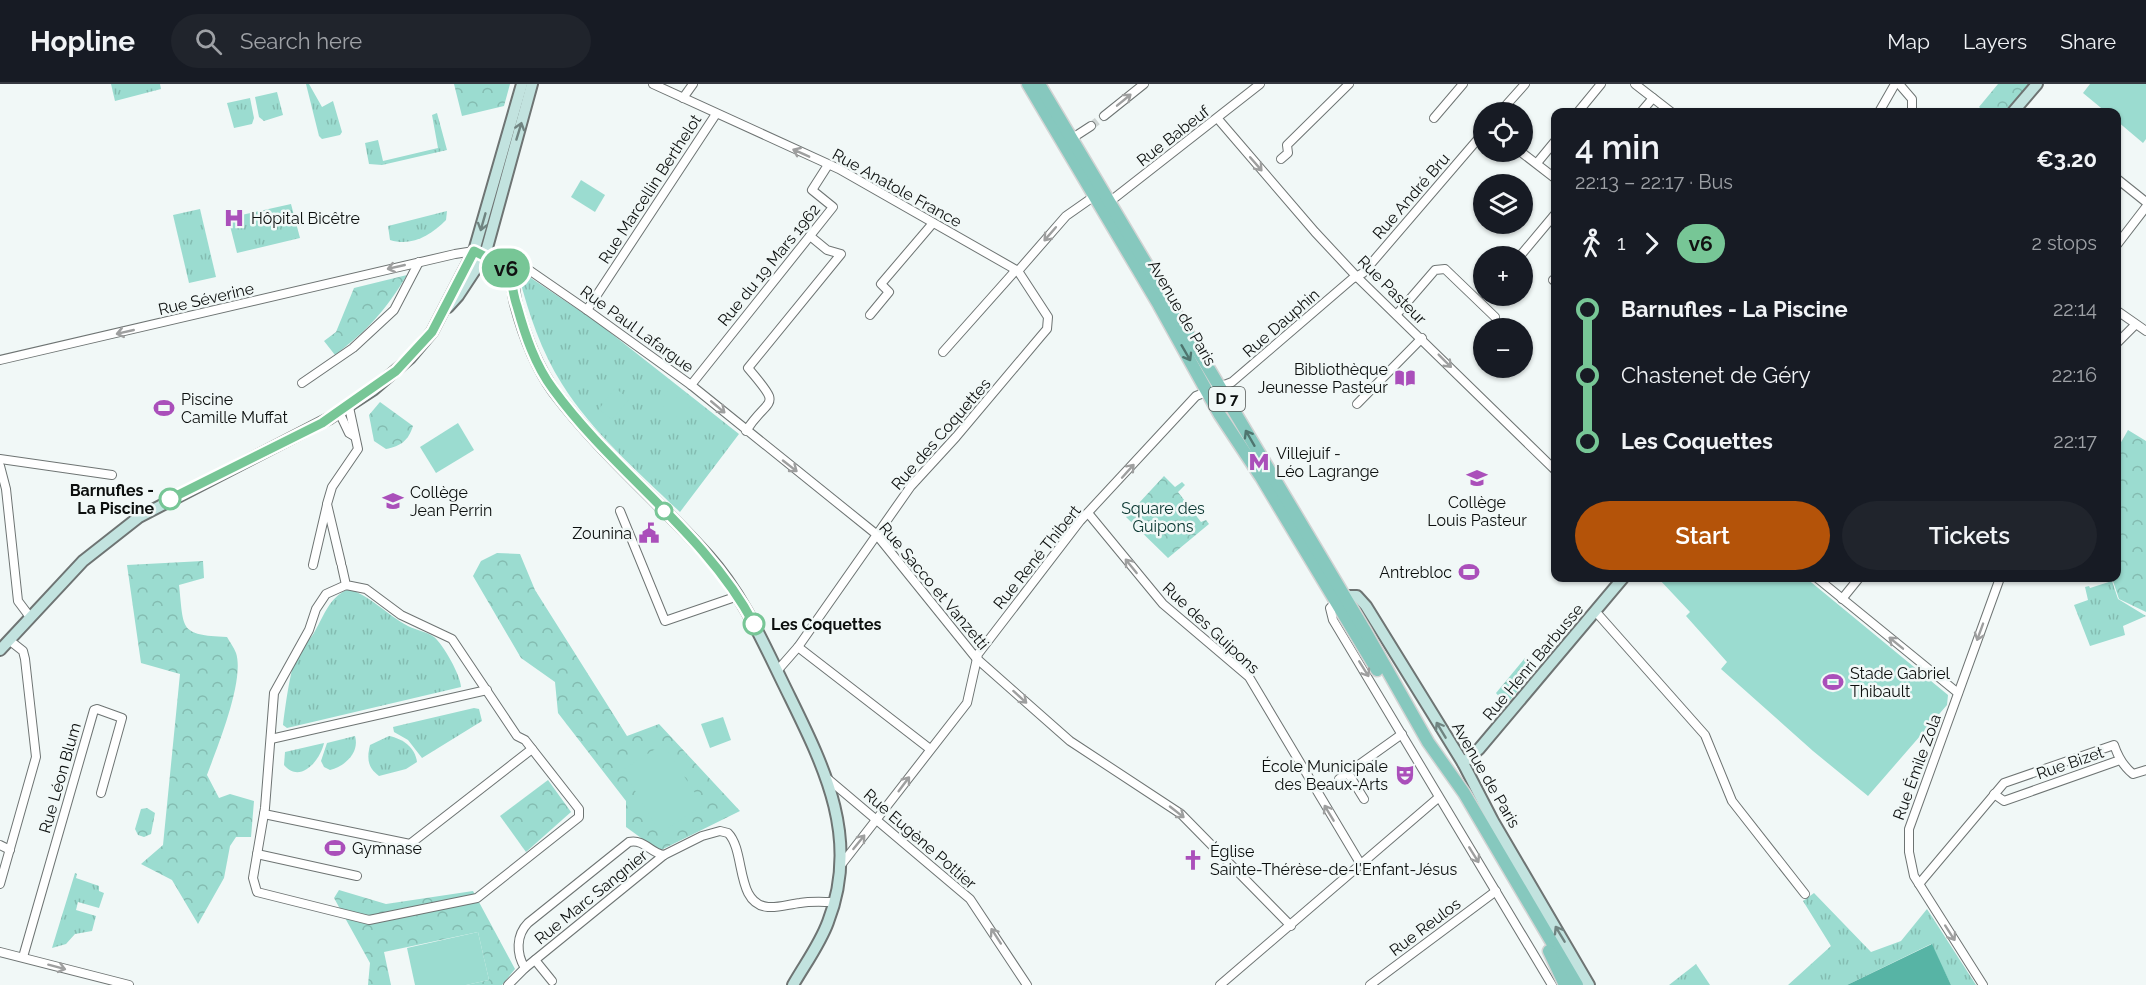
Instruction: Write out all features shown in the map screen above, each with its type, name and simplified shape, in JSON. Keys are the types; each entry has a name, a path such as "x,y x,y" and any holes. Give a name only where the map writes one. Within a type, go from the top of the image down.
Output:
{"main road":[{"path":"479,253 522,84"},
{"path":"0,651 83,561 139,517 344,410 410,358 432,332 445,309 458,296 479,253 532,84"},
{"name":"D 7","path":"1028,84 1106,205"},
{"name":"D 7","path":"1039,84 1071,139 1097,193"},
{"path":"2016,108 2037,84"},
{"name":"Avenue de Paris","path":"1106,205 1221,387 1424,749 1472,820 1550,953 1565,985"},
{"name":"Avenue de Paris","path":"1106,205 1207,390 1428,742 1470,802 1577,985"},
{"path":"479,253 506,267 533,352 552,388 598,445 709,557 738,596 828,778 839,825 840,866 828,924 793,985"},
{"name":"Rue Henri Barbusse","path":"1463,764 1479,749 1620,582"},
{"name":"Avenue de Paris","path":"1340,599 1357,596 1363,601 1463,764 1493,821 1589,985"}],"street":[{"name":"Rue Anatole France","path":"653,84 828,165 1017,270"},
{"path":"683,98 693,84"},
{"path":"1104,116 1144,84"},
{"name":"Rue Babeuf","path":"1106,205 1260,84"},
{"path":"1281,159 1288,153 1287,145 1349,84"},
{"path":"1434,118 1464,84"},
{"path":"1509,102 1525,84"},
{"path":"1581,108 1601,84"},
{"path":"1635,84 1666,108"},
{"path":"1882,108 1897,84 1912,99 1912,108"},
{"path":"1644,108 1653,98"},
{"name":"Rue Marcellin Berthelot","path":"587,309 716,114"},
{"name":"Rue Pasteur","path":"1218,119 1315,232 1357,277 1551,466"},
{"path":"1071,139 1091,126"},
{"name":"Rue André Bru","path":"1357,277 1473,145"},
{"path":"1537,164 1551,146"},
{"path":"1533,161 1551,175"},
{"name":"Rue du 19 Mars 1962","path":"691,385 833,207 812,190 828,165"},
{"path":"2121,181 2146,202"},
{"path":"943,352 1066,216 1097,193"},
{"path":"2121,240 2146,207"},
{"path":"1528,246 1551,219"},
{"path":"870,315 890,292 881,284 933,223"},
{"path":"745,430 768,408 770,399 768,391 748,368 841,254 827,250 810,236"},
{"name":"Rue Séverine","path":"0,360 418,262 479,253"},
{"path":"302,383 353,348 394,310 418,262"},
{"name":"Rue Paul Lafargue","path":"506,267 529,270 587,309 691,385 745,430"},
{"path":"1397,314 1435,270 1445,269 1495,317"},
{"name":"Rue des Coquettes","path":"777,671 798,647 911,486 963,430 1047,329 1048,317 1017,270"},
{"name":"Rue Dauphin","path":"1221,387 1232,382 1357,277"},
{"path":"2121,314 2146,331"},
{"path":"2121,339 2134,325"},
{"path":"1357,404 1422,338"},
{"path":"1207,390 1221,387"},
{"name":"Rue René Thibert","path":"840,866 966,703 976,658 1088,513 1191,401 1207,390"},
{"path":"313,565 332,487 358,449 354,436 349,433 344,410"},
{"name":"Rue Sacco et Vanzetti","path":"745,430 876,534 976,658 1070,741 1181,814 1291,926"},
{"path":"0,459 112,475"},
{"path":"0,466 6,489 18,601 30,617"},
{"path":"327,504 346,585"},
{"path":"620,512 665,621 738,596"},
{"name":"Rue des Guipons","path":"1088,513 1163,604 1249,677 1360,863"},
{"path":"1822,582 1958,693"},
{"path":"1842,599 1856,582"},
{"name":"Rue Émile Zola","path":"1918,884 1910,866 1909,829 1999,582"},
{"path":"346,585 366,589 401,615 452,639 487,690 517,736 532,749 579,809 579,817 477,898 369,920 257,892 253,878 264,814 274,693 279,680 297,653 316,609 326,594 346,585"},
{"name":"Avenue de Paris","path":"1340,599 1330,608 1333,620 1552,985"},
{"path":"1596,612 1705,735 1732,801 1805,894"},
{"path":"0,884 36,757 25,659 23,651 9,640"},
{"path":"798,647 930,749"},
{"path":"271,740 487,690"},
{"name":"Rue Léon Blum","path":"23,957 94,710 97,709 123,718 101,793"},
{"path":"1339,779 1402,734"},
{"name":"Rue Bizet","path":"1918,884 1994,794 2004,783 2114,745 2120,760 2004,801 1994,794"},
{"path":"264,814 410,844 532,749"},
{"path":"2120,760 2133,774 2146,771"},
{"path":"1348,772 1364,799"},
{"name":"Rue Eugène Pottier","path":"828,778 970,899 1027,985"},
{"path":"1220,985 1438,798"},
{"name":"Rue Marc Sangnier","path":"664,855 657,854 639,841 623,845 525,926 518,942 525,968 664,855 702,836 720,831 728,833 733,839 743,881 750,896 759,905 770,907 804,902 833,902"},
{"path":"0,845 10,850"},
{"path":"257,854 357,876"},
{"path":"1918,884 1983,985"},
{"name":"Rue Reulos","path":"1370,985 1496,891"},
{"path":"0,952 129,985"},
{"name":"Rue Marc Sangnier","path":"535,960 552,981"},
{"path":"508,985 525,968"}],"green space":[{"path":"111,84 160,84 161,89 115,101"},
{"path":"306,84 309,84 322,107 333,101 342,132 340,135 322,139 319,136"},
{"path":"454,84 510,84 504,106 462,116"},
{"path":"1998,84 2037,84 2016,108 1979,107"},
{"path":"2090,84 2146,84 2146,139 2143,143 2121,124 2121,108 2101,108 2083,93"},
{"path":"277,92 283,115 264,121 259,117 255,97"},
{"path":"250,98 254,118 252,124 234,128 227,103"},
{"path":"437,113 447,150 382,165 369,164 365,143 378,140 383,161 438,148 432,115"},
{"path":"581,180 605,195 595,212 571,197"},
{"path":"291,204 300,238 237,253 228,218"},
{"path":"200,209 216,277 189,283 173,215"},
{"path":"447,211 446,220 427,235 406,242 390,240 388,226"},
{"path":"525,274 598,323 739,434 680,512 602,435 562,384 548,359 531,318 519,277"},
{"path":"407,275 376,319 335,355 324,341 336,332 354,288"},
{"path":"615,388 629,399 612,420 599,409"},
{"path":"668,391 694,411 685,423 659,403"},
{"path":"380,402 413,426 409,436 403,442 386,449 374,441 369,415"},
{"path":"458,423 474,450 436,473 420,447"},
{"path":"2128,430 2146,441 2146,612 2119,599 2113,582 2121,582 2121,442"},
{"name":"Square des Guipons","path":"1164,476 1175,487 1182,482 1185,485 1178,492 1201,522 1206,520 1209,524 1168,558 1126,517"},
{"path":"497,553 520,554 535,590 627,736 659,724 740,811 659,851 626,827 626,801 558,713 555,682 521,658 473,576 481,561"},
{"path":"203,561 204,578 179,585 184,621 192,632 227,637 236,653 238,665 229,714 207,775 219,798 230,794 254,801 251,837 236,837 230,846 224,878 198,924 172,880 141,864 163,845 180,674 141,663 127,565"},
{"name":"Stade Gabriel Thibault","path":"1662,582 1811,582 1948,695 1947,705 1868,796 1813,751 1721,669 1727,662 1686,616 1690,612"},
{"path":"2112,582 2118,599 2146,616 2123,626 2125,635 2090,646 2074,605 2088,600 2085,587 2090,588"},
{"path":"348,589 364,596 408,626 434,637 451,660 461,687 287,728 283,725 291,673 297,654 313,634 332,602"},
{"path":"1525,658 1536,669 1506,705 1496,693"},
{"path":"474,708 479,709 482,721 422,758 408,740 394,732 393,727"},
{"path":"723,717 731,740 710,748 701,724"},
{"path":"355,736 355,748 350,758 341,766 330,770 324,767 321,761 327,743"},
{"path":"389,736 407,744 414,752 417,762 406,769 379,776 369,762 370,745"},
{"path":"324,743 314,763 303,771 296,772 284,765 285,752"},
{"path":"663,744 703,805 660,833 623,770"},
{"path":"548,780 571,812 526,852 500,816"},
{"path":"147,808 155,813 151,834 144,837 138,835 135,829 141,809"},
{"path":"75,873 76,878 99,886 99,891 104,893 99,908 78,902 76,910 96,916 92,931 75,934 66,944 52,948"},
{"path":"339,890 386,904 473,891 515,969 502,985 466,985 489,980 478,932 384,952 391,985 368,985 370,963 334,898"},
{"path":"1814,893 1871,952 1901,941 1927,909 1976,985 1951,985 1931,944 1847,985 1788,985 1831,946 1803,901"},
{"path":"478,932 489,980 466,985 415,985 407,948"},
{"path":"1696,964 1710,985 1669,985"}],"shaded area":[{"path":"1932,944 1951,985 1847,985"}],"tunnel":[{"path":"1091,126 1104,116"}],"bus line":[{"name":"v6","path":"170,499 322,423 365,396 396,371 432,332 474,251 506,267 510,274 516,304 533,352 552,388 598,445 709,557 736,593 754,624"}],"place":[{"name":"Hôpital Bicêtre","path":"234,218"},
{"name":"Bibliothèque Jeunesse Pasteur","path":"1405,378"},
{"name":"Piscine Camille Muffat","path":"164,408"},
{"name":"Villejuif - Léo Lagrange","path":"1259,462"},
{"name":"Collège Louis Pasteur","path":"1477,478"},
{"name":"Barnufles - La Piscine","path":"170,499"},
{"name":"Collège Jean Perrin","path":"393,501"},
{"name":"Zounina","path":"649,533"},
{"name":"Antrebloc","path":"1469,572"},
{"name":"Les Coquettes","path":"754,624"},
{"name":"Stade Gabriel Thibault","path":"1833,682"},
{"name":"École Municipale des Beaux-Arts","path":"1405,775"},
{"name":"Gymnase","path":"335,848"},
{"name":"Église Sainte-Thérèse-de-l'Enfant-Jésus","path":"1193,860"}]}
